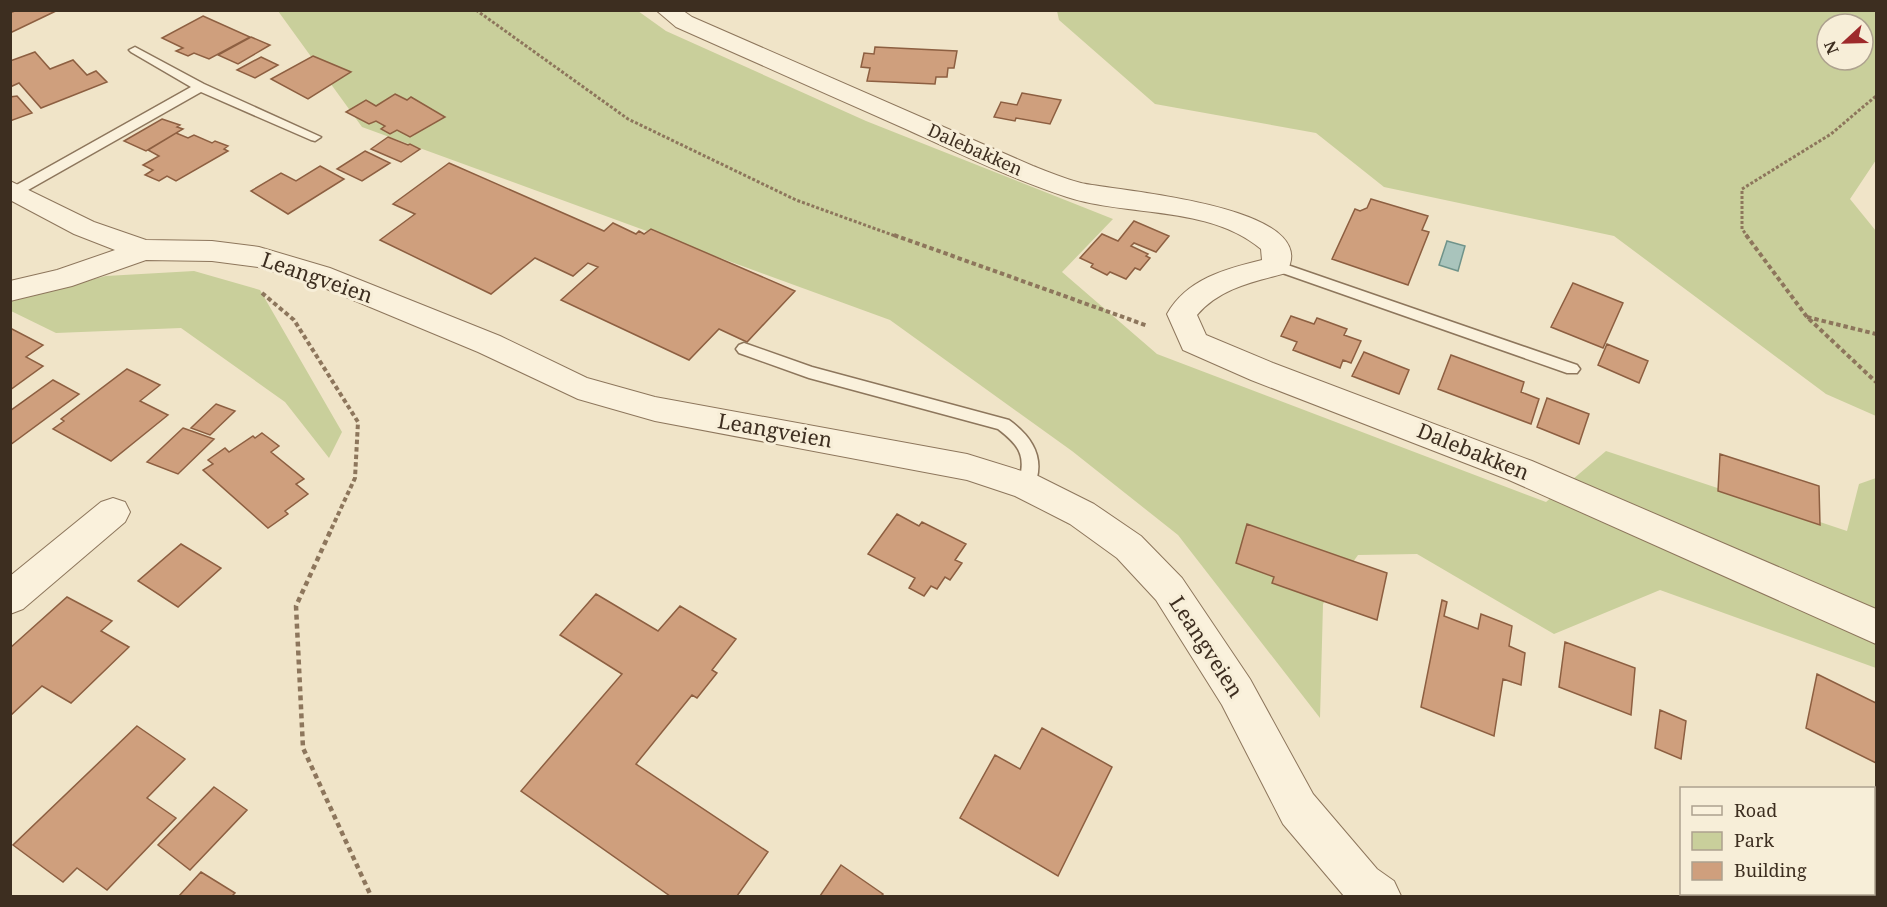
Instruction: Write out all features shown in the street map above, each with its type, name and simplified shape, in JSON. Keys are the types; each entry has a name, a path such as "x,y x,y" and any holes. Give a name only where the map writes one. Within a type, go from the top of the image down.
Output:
{"street":[{"name":"Dalebakken","path":"667,10 684,22 1024,172 1077,191 1159,203 1228,219 1257,231 1275,246 1276,266"},
{"name":"Leangveien","path":"14,190 84,228 144,250 212,251 259,257 341,284 489,344 578,387 655,409 967,466 1026,486 1082,514 1129,547 1169,589 1236,692 1298,809 1362,884 1379,897"},
{"path":"10,291 62,279 144,250"},
{"path":"1194,342 1182,314 1194,297 1212,286 1276,266"},
{"name":"Dalebakken","path":"1194,342 1242,365 1467,448 1691,542 1876,627"},
{"path":"10,598 113,512"}],"lane":[{"path":"135,51 200,87 315,137"},
{"path":"14,190 200,87"},
{"path":"1276,266 1572,369"},
{"path":"744,349 809,372 1003,424 1023,437 1029,448 1030,474 1026,486"}],"path":[{"path":"476,10 628,119 700,155 807,204 946,256 1194,342"},
{"path":"1876,96 1831,134 1742,189 1742,230 1807,317 1876,382"},
{"path":"258,289 294,320 358,422 355,478 296,606 303,748 371,897"},
{"path":"1807,317 1876,334"}],"green space":[{"path":"278,11 638,11 666,31 866,121 1113,219 1062,272 1157,354 1546,502 1606,451 1847,531 1859,484 1876,478 1876,668 1660,590 1554,634 1417,554 1358,555 1323,604 1320,718 1178,535 1072,451 890,320 362,127"},
{"path":"1057,11 1876,11 1876,160 1850,199 1876,231 1876,416 1826,394 1614,236 1384,187 1316,133 1155,104 1059,20"},
{"path":"194,271 260,290 342,432 329,458 285,402 181,328 56,333 11,311 10,301 106,276"}],"water":[{"path":"1447,241 1465,246 1458,271 1439,265"}],"building":[{"path":"13,10 58,10 10,33 10,13 15,11"},
{"path":"203,16 250,37 209,59 194,53 188,56 176,51 183,48 162,38"},
{"path":"251,37 270,45 238,64 218,55"},
{"path":"875,47 957,51 954,68 948,68 947,77 936,77 935,84 867,81 870,68 861,67 864,53 874,54"},
{"path":"35,52 50,69 73,60 87,75 96,71 107,82 41,108 19,83 10,87 10,61"},
{"path":"313,56 351,72 308,99 271,79"},
{"path":"261,57 278,65 255,78 237,70"},
{"path":"1022,93 1061,100 1050,124 994,117 1001,102 1017,105"},
{"path":"395,94 407,100 411,97 445,117 410,137 397,130 390,134 381,129 385,126 376,121 369,124 346,112 366,100 376,106"},
{"path":"17,96 32,113 10,121 10,97"},
{"path":"162,119 180,125 177,127 183,129 146,151 124,141"},
{"path":"176,133 188,138 194,135 212,143 215,141 228,146 224,149 228,151 176,181 167,176 159,181 145,175 153,170 143,165 159,156 148,150"},
{"path":"388,137 420,149 401,162 371,149"},
{"path":"365,151 390,163 362,181 337,169"},
{"path":"449,163 604,231 613,223 636,234 639,231 644,234 651,229 795,291 747,342 719,329 689,360 561,300 598,267 588,263 573,276 535,258 491,294 380,240 415,214 393,204"},
{"path":"320,166 344,179 288,214 251,191 281,173 296,181"},
{"path":"1371,199 1428,216 1422,230 1429,232 1408,285 1332,259 1355,209 1360,211 1367,208"},
{"path":"1134,221 1169,236 1156,252 1134,243 1131,246 1148,254 1146,256 1150,258 1140,270 1135,268 1126,279 1110,272 1107,275 1091,267 1093,264 1080,258 1102,234 1118,241"},
{"path":"1573,283 1623,303 1603,348 1551,327"},
{"path":"1291,316 1314,324 1317,318 1347,329 1344,335 1361,341 1351,363 1343,360 1340,368 1293,350 1297,342 1281,336"},
{"path":"10,328 43,345 26,357 43,366 10,390"},
{"path":"1607,344 1648,361 1639,383 1598,365"},
{"path":"1364,352 1409,370 1399,394 1352,376"},
{"path":"1451,355 1524,382 1521,392 1539,399 1531,424 1438,389"},
{"path":"127,369 160,385 140,401 168,415 111,461 53,429 64,421 61,419"},
{"path":"53,380 79,394 10,445 10,411"},
{"path":"1547,398 1589,414 1579,444 1537,427"},
{"path":"216,404 235,411 210,435 191,428"},
{"path":"183,428 214,439 178,474 147,462"},
{"path":"262,433 279,446 271,452 304,479 296,484 308,494 285,511 288,514 268,528 203,470 213,464 208,460 225,448 229,452 253,436 255,438"},
{"path":"1720,454 1819,486 1820,525 1718,491"},
{"path":"897,514 919,526 922,522 966,544 955,560 962,563 950,580 945,577 937,589 931,586 924,596 909,588 915,578 868,554"},
{"path":"1247,524 1387,573 1377,620 1272,583 1274,577 1236,563"},
{"path":"181,544 221,568 178,607 138,581"},
{"path":"596,594 658,631 680,606 736,639 712,670 717,673 697,698 692,695 636,764 768,852 737,896 670,896 521,791 622,674 560,635"},
{"path":"67,597 112,621 101,631 129,647 71,703 42,686 10,716 10,648"},
{"path":"1442,600 1447,602 1444,616 1478,629 1481,614 1512,626 1509,646 1525,653 1521,685 1503,679 1494,736 1421,707"},
{"path":"1565,642 1635,668 1631,715 1559,687"},
{"path":"1817,674 1876,703 1876,763 1806,728"},
{"path":"1660,710 1686,721 1681,759 1655,748"},
{"path":"137,726 185,759 147,798 176,818 107,890 77,868 63,882 13,845"},
{"path":"1042,728 1112,767 1058,876 960,818 995,755 1020,769"},
{"path":"214,787 247,810 190,870 158,845"},
{"path":"841,865 883,894 881,896 820,896"},
{"path":"201,872 235,893 232,896 179,896"}]}
